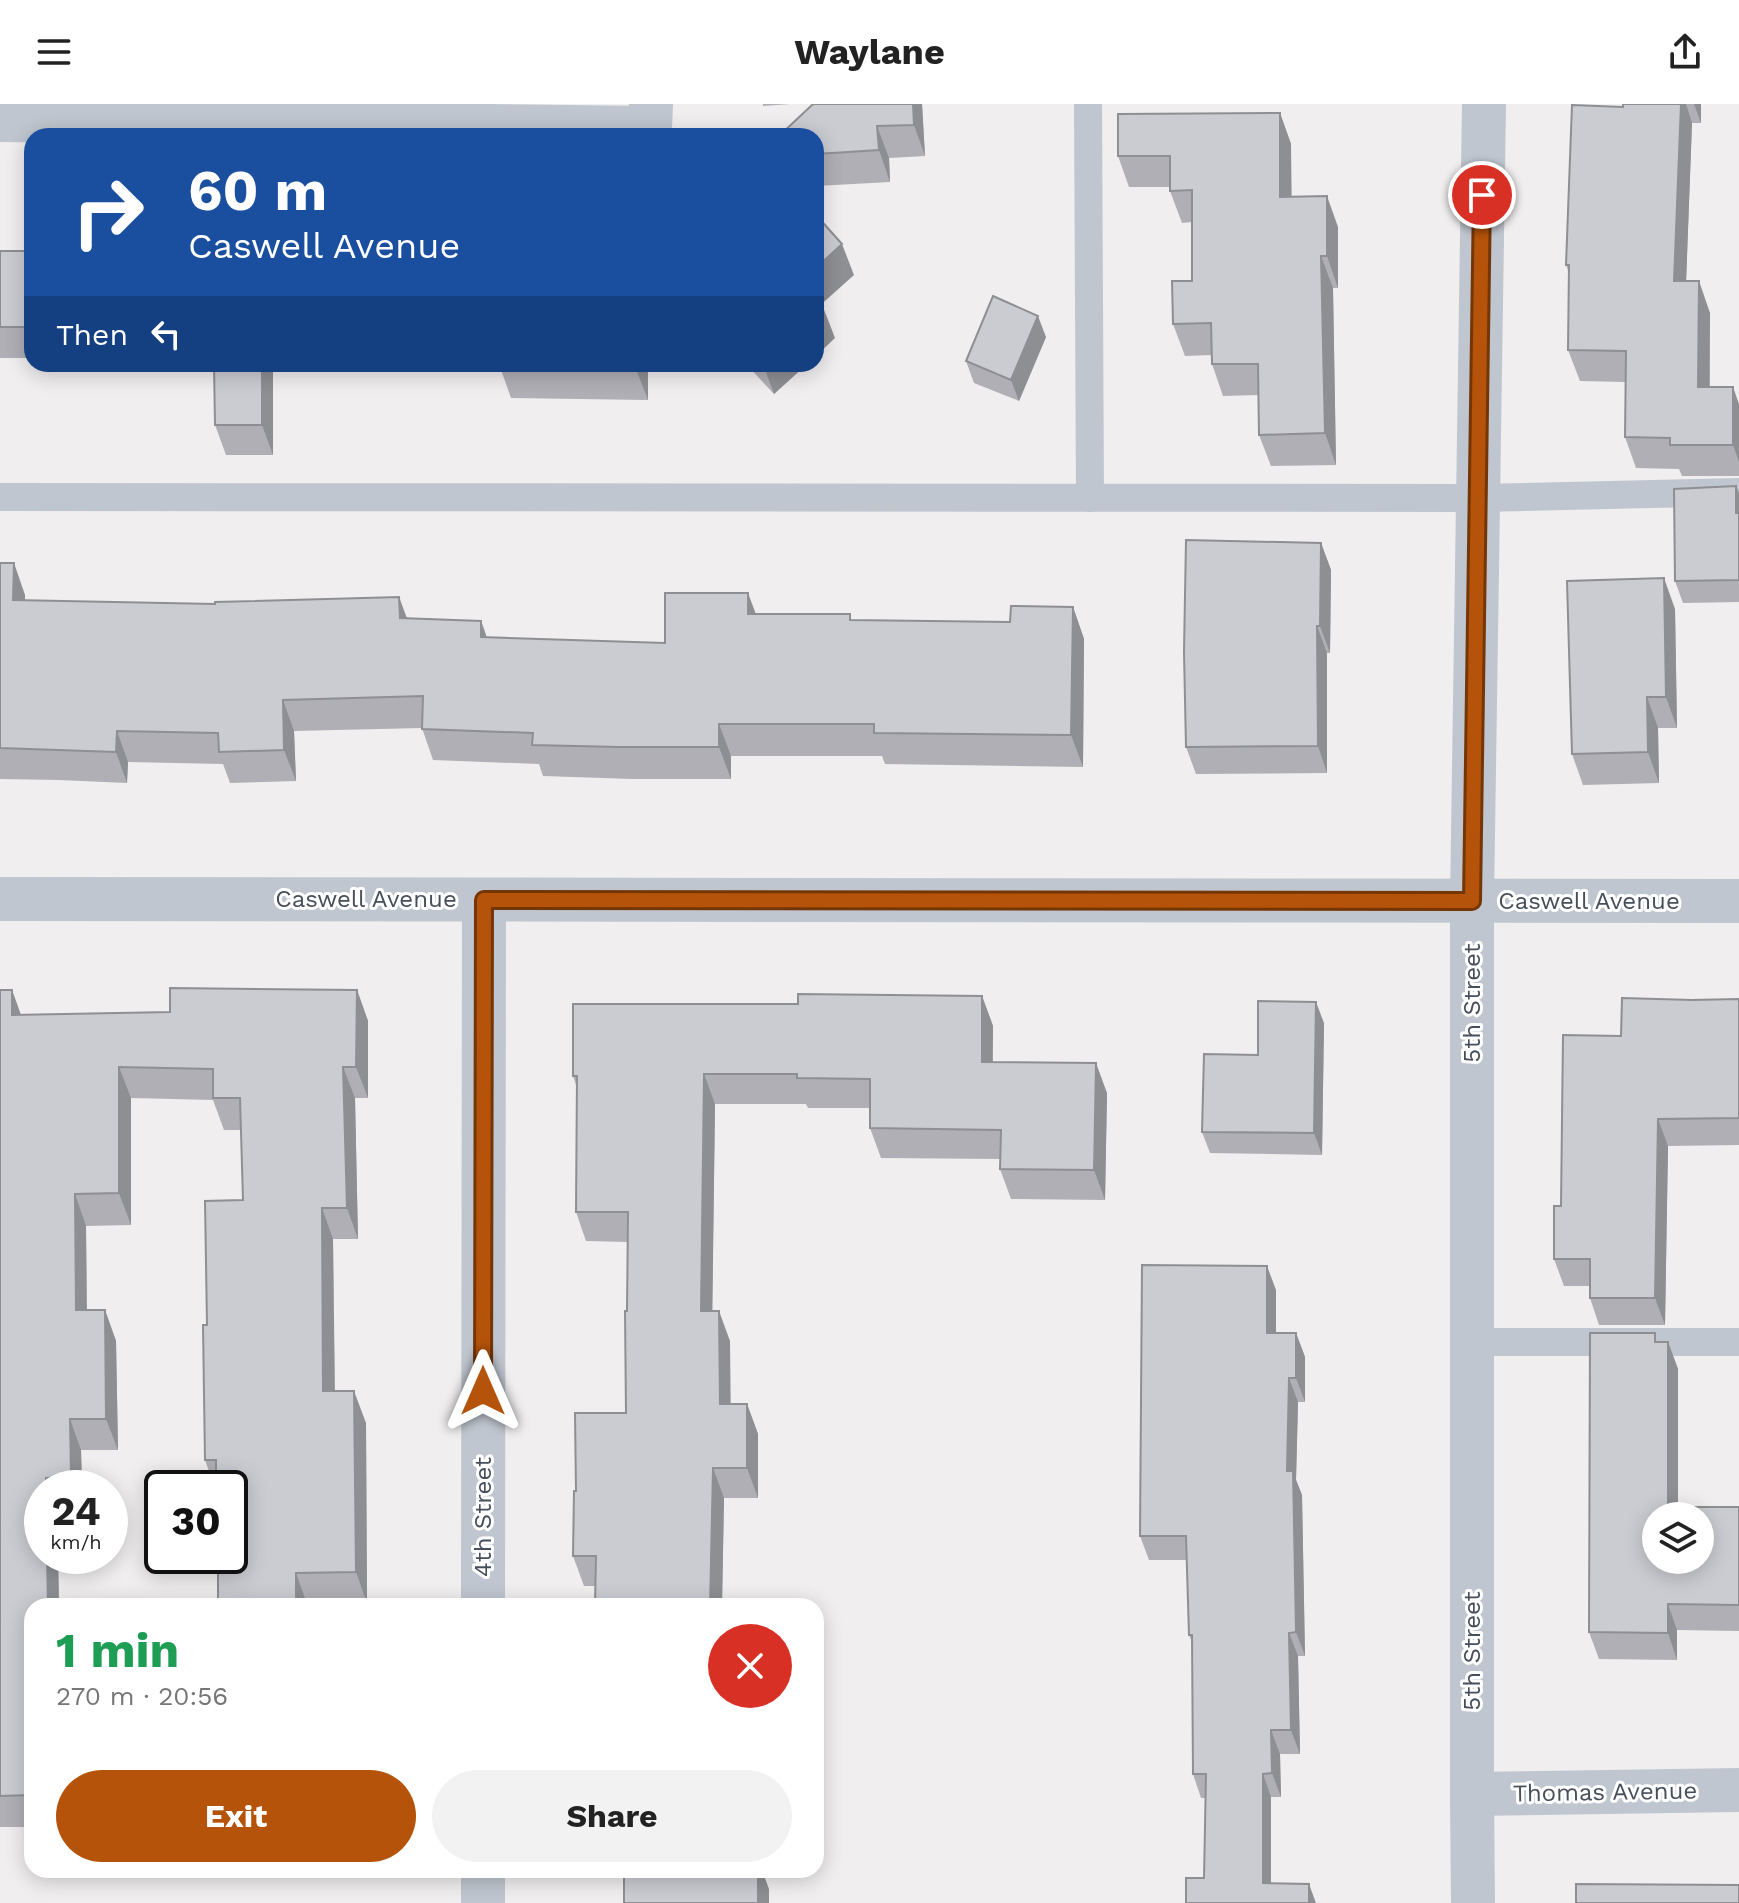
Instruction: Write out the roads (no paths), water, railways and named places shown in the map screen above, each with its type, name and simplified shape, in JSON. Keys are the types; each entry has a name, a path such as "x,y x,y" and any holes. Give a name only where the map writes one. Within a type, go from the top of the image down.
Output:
{"street":[{"name":"5th Street","path":"1473,1903 1472,901 1484,104"},
{"path":"0,120 650,116"},
{"name":"Caswell Avenue","path":"0,899 1739,901"},
{"name":"4th Street","path":"483,1598 484,900"},
{"name":"Thomas Avenue","path":"1472,1794 1739,1790"},
{"path":"483,1878 483,1903"}],"lane":[{"path":"1088,104 1090,498"},
{"path":"0,497 1478,498 1739,492"},
{"path":"1472,1342 1739,1342"}]}
